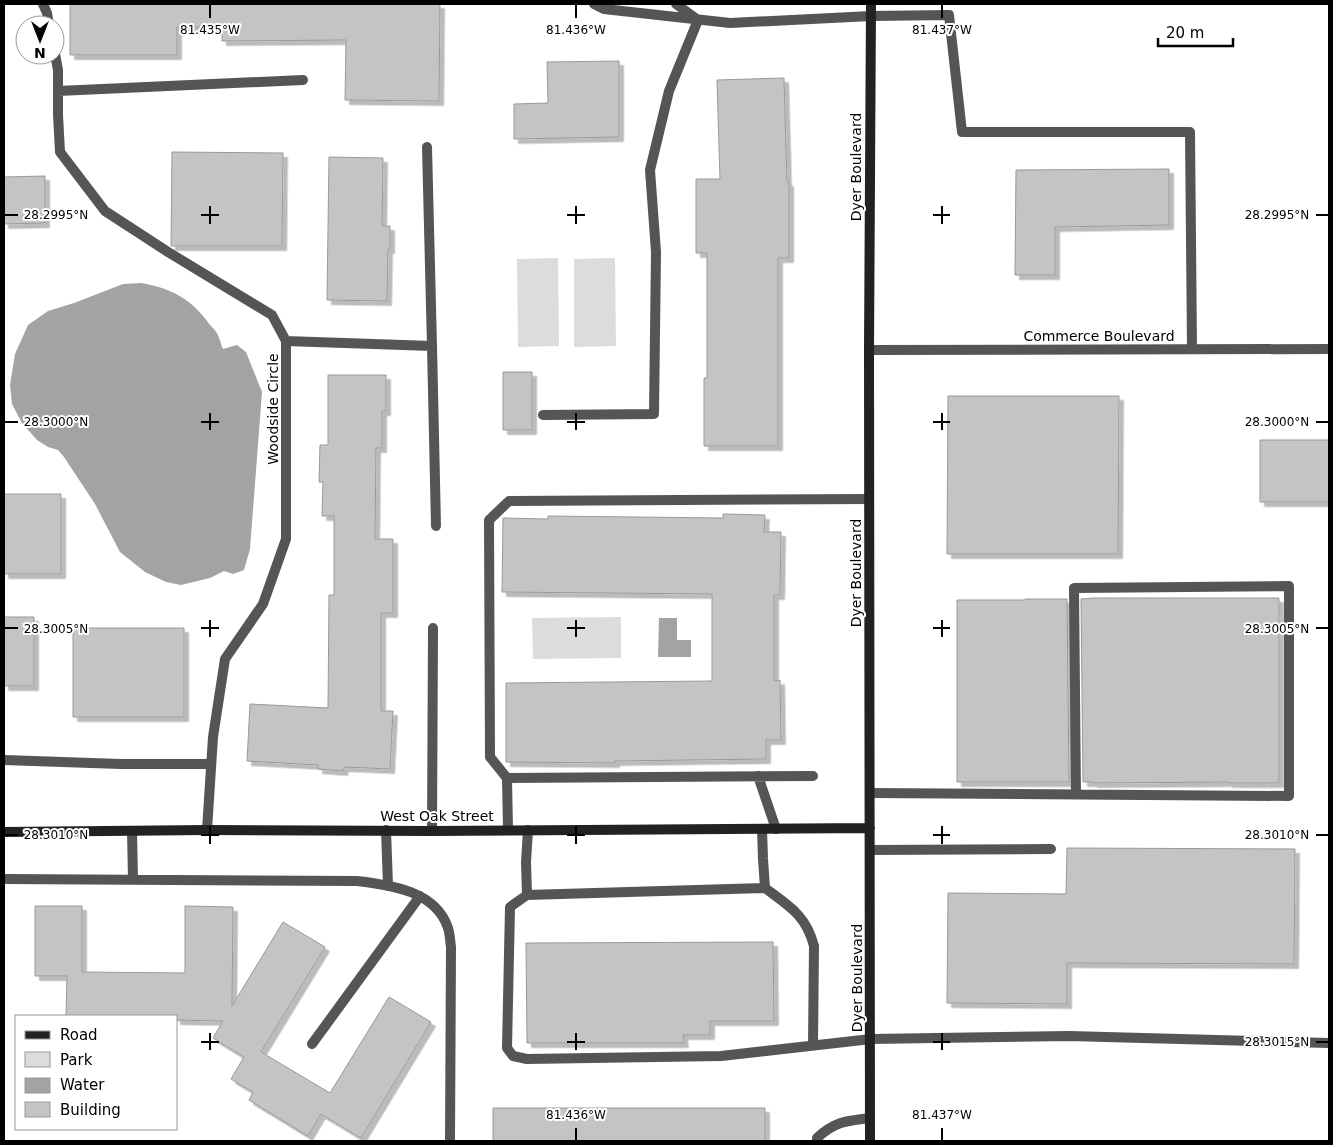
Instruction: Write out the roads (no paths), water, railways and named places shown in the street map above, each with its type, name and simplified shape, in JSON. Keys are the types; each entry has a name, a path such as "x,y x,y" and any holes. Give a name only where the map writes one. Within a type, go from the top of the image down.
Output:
{"main road":[{"name":"Dyer Boulevard","path":"870,1141 869,350 871,4"},
{"name":"West Oak Street","path":"4,832 870,828"}],"street":[{"path":"594,4 604,9 730,23 949,14 962,132 1190,132 1192,349"},
{"path":"676,4 698,20"},
{"path":"543,415 654,414 656,252 650,170 669,91 698,20"},
{"name":"Woodside Circle","path":"57,65 60,152 105,211 272,315 286,341 286,539 263,604 225,658 212,737 207,830"},
{"path":"58,91 302,80"},
{"path":"426,147 436,526"},
{"path":"286,341 432,346"},
{"name":"Commerce Boulevard","path":"869,350 1329,349"},
{"path":"508,830 507,778 490,757 489,520 509,502 869,499"},
{"path":"870,793 1289,796 1289,586 1074,588 1076,794"},
{"path":"432,830 433,628"},
{"path":"4,760 121,764 211,764"},
{"path":"758,776 776,829"},
{"path":"507,778 812,776"},
{"path":"762,829 765,888"},
{"path":"386,830 388,886"},
{"path":"527,895 526,862 528,830"},
{"path":"132,831 133,880"},
{"path":"870,850 1051,849"},
{"path":"4,880 357,881 378,883 408,890 427,899 440,912 448,928 451,947 450,1141"},
{"path":"812,1045 814,946 811,934 798,914 765,888 527,895 510,907 507,1048 513,1056 527,1059 721,1056 871,1039 1069,1036 1329,1043"},
{"path":"312,1044 420,896"},
{"path":"817,1141 817,1138 826,1130 841,1122 870,1118"}],"water":[{"path":"141,283 162,288 180,296 203,316 215,331 223,349 237,345 246,352 262,392 250,549 244,570 233,574 224,571 210,578 181,585 166,582 145,572 120,552 95,504 64,457 58,450 48,447 37,440 22,423 12,404 10,385 15,354 28,325 48,311 123,284"},
{"path":"659,618 677,618 677,640 691,640 691,657 658,657"}]}
